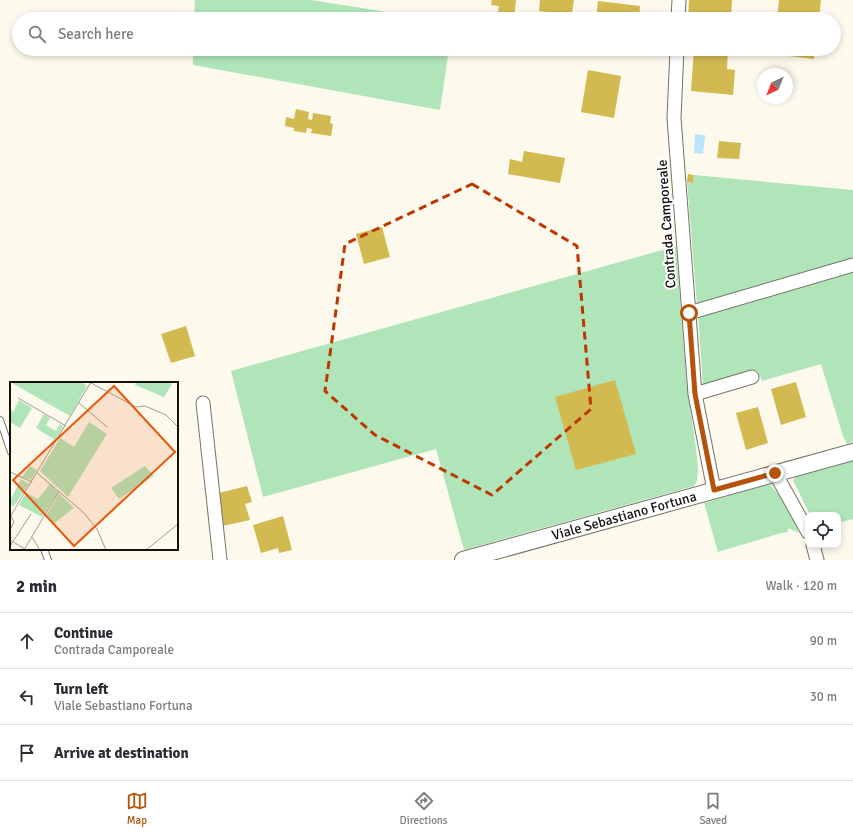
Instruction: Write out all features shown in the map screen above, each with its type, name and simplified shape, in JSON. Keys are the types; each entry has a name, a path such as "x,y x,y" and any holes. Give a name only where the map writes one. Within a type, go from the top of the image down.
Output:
{"street":[{"path":"678,0 678,12"},
{"name":"Contrada Camporeale","path":"677,56 674,118 695,394 714,490"},
{"path":"689,313 853,265"},
{"path":"695,394 752,377"},
{"path":"203,403 220,560"},
{"name":"Viale Sebastiano Fortuna","path":"464,560 853,452"},
{"path":"775,473 805,527"},
{"path":"814,548 817,560"}],"lane":[{"path":"0,420 10,449"},
{"path":"44,550 48,560"}],"highlighted area":[{"path":"472,184 577,246 591,409 492,495 375,435 325,391 345,244"}],"green space":[{"path":"195,0 311,0 387,12 194,12"},
{"path":"193,56 448,56 440,110 193,65"},
{"path":"694,175 853,190 853,261 697,305 687,182 693,183"},
{"path":"676,247 687,386 698,469 697,481 694,486 464,550 436,449 263,497 231,371"},
{"path":"853,272 853,442 847,444 843,436 821,364 762,381 758,371 703,385 698,315"},
{"path":"853,460 853,519 841,522 841,512 809,512 793,480 797,476"},
{"path":"769,484 782,498 799,533 788,528 788,532 718,552 704,503"}],"water":[{"path":"695,134 705,135 703,154 694,153"}],"building":[{"path":"492,0 516,0 515,12 498,12 499,6 491,5"},
{"path":"540,0 574,0 572,12 539,11"},
{"path":"689,0 732,0 731,12 688,12"},
{"path":"779,0 821,0 820,12 778,12"},
{"path":"598,1 640,6 640,12 597,12"},
{"path":"694,56 728,56 727,69 735,70 733,95 691,91"},
{"path":"789,56 814,56 814,59"},
{"path":"588,70 621,76 614,118 581,112"},
{"path":"296,109 309,112 308,119 312,120 313,113 331,116 330,123 333,124 331,136 311,133 312,129 307,128 306,133 294,131 294,128 285,126 286,117 294,119"},
{"path":"719,141 741,143 739,159 717,158"},
{"path":"524,151 565,158 560,183 508,174 510,159 522,162"},
{"path":"688,174 694,175 693,183 687,182"},
{"path":"382,227 390,257 364,264 356,234"},
{"path":"186,326 195,356 171,363 161,334"},
{"path":"615,380 636,454 576,470 555,397"},
{"path":"796,382 806,417 781,425 771,389"},
{"path":"758,407 768,443 746,450 736,413"},
{"path":"247,486 252,502 245,504 250,520 222,526 219,493"},
{"path":"283,516 292,550 279,553 278,548 261,553 253,525"}],"route":[{"path":"689,313 695,394 714,490 775,473"}]}
